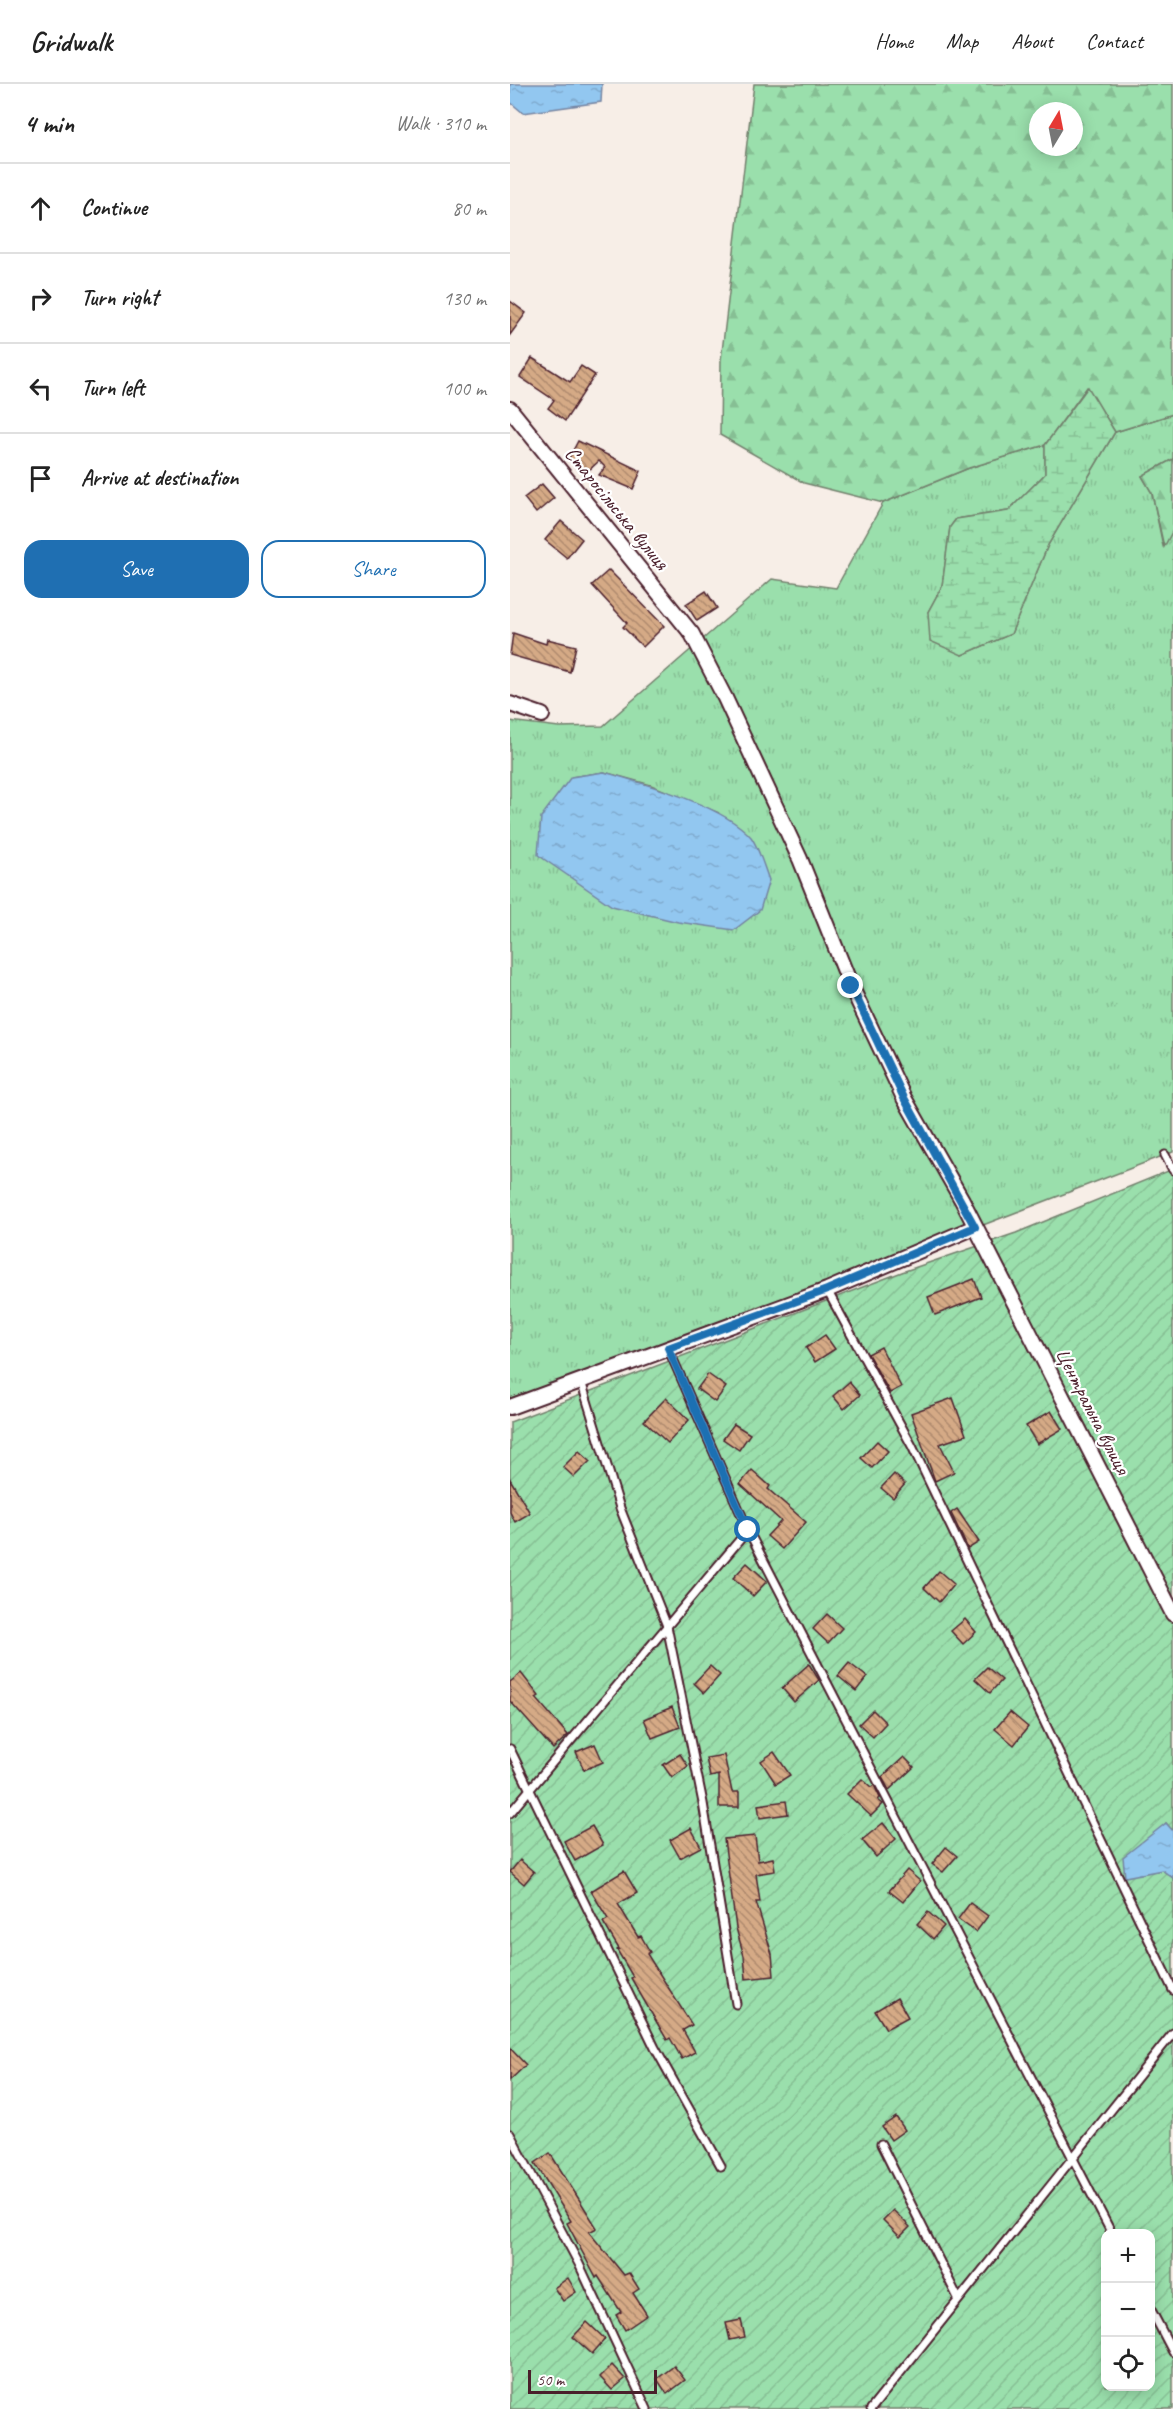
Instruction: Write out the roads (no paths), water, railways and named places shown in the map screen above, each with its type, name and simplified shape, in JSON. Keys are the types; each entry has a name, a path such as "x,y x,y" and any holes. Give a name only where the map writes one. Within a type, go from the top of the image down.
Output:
{"street":[{"name":"Старосільська вулиця","path":"510,409 692,634 725,698 800,859 851,986 904,1098 975,1227"},
{"path":"510,705 542,715"},
{"path":"510,1407 827,1290 975,1227"},
{"name":"Центральна вулиця","path":"975,1227 1173,1614"}],"lane":[{"path":"1165,1155 1173,1170"},
{"path":"827,1290 912,1446 1173,1990"},
{"path":"668,1348 748,1530 1109,2229"},
{"path":"581,1381 620,1508 668,1626 703,1803 736,2004"},
{"path":"510,1813 748,1530"},
{"path":"510,1749 656,2048 722,2166"},
{"path":"871,2409 1173,2033"},
{"path":"510,2134 579,2264 647,2409"},
{"path":"880,2144 958,2298"},
{"path":"1155,2318 1173,2352"}],"water":[{"path":"510,84 602,84 601,102 523,113 510,102"},
{"path":"604,772 703,806 722,815 751,837 769,880 760,910 734,930 678,922 612,906 538,855 541,817 571,777"},
{"path":"1166,1823 1173,1831 1173,1878 1162,1870 1125,1877 1123,1857"}]}
